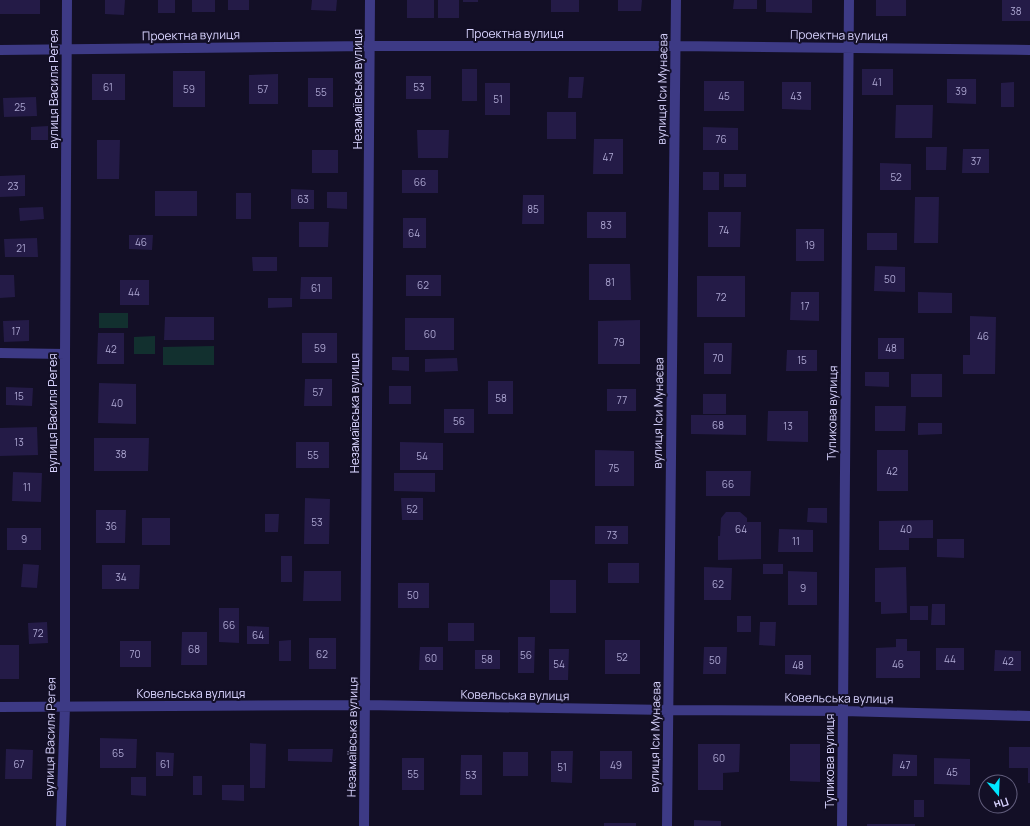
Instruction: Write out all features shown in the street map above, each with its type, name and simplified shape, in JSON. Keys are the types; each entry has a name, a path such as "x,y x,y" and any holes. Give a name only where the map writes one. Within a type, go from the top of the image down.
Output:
{"street":[{"name":"вулиця Василя Регея","path":"61,826 65,706 66,0"},
{"name":"Незамаївська вулиця","path":"364,826 370,0"},
{"name":"вулиця Іси Мунаєва","path":"667,826 676,0"},
{"name":"Тупикова вулиця","path":"842,826 849,0"},
{"name":"Проектна вулиця","path":"0,50 370,46 676,46 1030,50"},
{"path":"0,353 65,354"},
{"name":"Ковельська вулиця","path":"0,707 365,705 668,710 842,710 1030,716"}],"green space":[{"path":"99,313 128,313 128,328 99,328"},
{"path":"155,336 155,354 134,354 134,337"},
{"path":"214,346 214,365 163,365 163,347"}],"building":[{"path":"0,0 40,0 40,14 0,14"},
{"path":"105,0 125,0 124,15 105,14"},
{"path":"158,0 175,0 175,13 158,13"},
{"path":"192,0 215,0 215,12 192,12"},
{"path":"228,0 249,0 249,10 228,10"},
{"path":"312,0 337,0 336,11 311,10"},
{"path":"407,0 434,0 434,18 407,18"},
{"path":"438,0 459,0 459,18 438,18"},
{"path":"463,0 478,0 478,2 463,2"},
{"path":"551,0 579,0 579,12 551,12"},
{"path":"618,0 642,0 641,11 618,11"},
{"path":"734,0 757,0 757,9 733,9"},
{"path":"766,0 812,0 812,13 766,12"},
{"path":"876,0 906,0 906,16 876,16"},
{"path":"1002,0 1030,0 1030,21 1002,21"},
{"path":"462,69 477,69 477,101 462,101"},
{"path":"862,69 893,69 893,95 862,95"},
{"path":"173,71 205,71 205,107 173,107"},
{"path":"92,74 125,74 125,100 92,100"},
{"path":"278,74 278,104 249,104 249,75"},
{"path":"406,76 431,76 431,99 406,99"},
{"path":"569,77 584,77 582,98 568,98"},
{"path":"308,78 333,78 333,107 308,107"},
{"path":"947,79 976,79 976,104 947,103"},
{"path":"704,81 744,81 744,111 704,111"},
{"path":"782,82 811,82 811,110 782,109"},
{"path":"1014,82 1014,107 1001,107 1001,83"},
{"path":"485,83 510,83 510,115 485,115"},
{"path":"36,97 37,116 4,117 3,98"},
{"path":"896,105 933,105 932,138 895,138"},
{"path":"547,112 576,112 576,139 547,139"},
{"path":"48,126 48,140 31,140 31,127"},
{"path":"703,127 738,128 738,150 703,150"},
{"path":"417,130 449,130 448,158 418,158"},
{"path":"594,139 623,139 623,174 593,174"},
{"path":"97,140 120,140 119,179 97,179"},
{"path":"926,147 947,147 946,170 926,170"},
{"path":"963,149 989,149 989,173 962,173"},
{"path":"312,150 338,150 338,173 312,173"},
{"path":"880,163 911,164 911,190 880,190"},
{"path":"402,170 438,170 438,193 402,193"},
{"path":"703,172 719,172 719,190 703,190"},
{"path":"724,174 746,174 746,187 724,187"},
{"path":"25,175 25,196 0,197 0,176"},
{"path":"291,189 314,190 314,209 291,209"},
{"path":"155,191 197,191 197,216 155,216"},
{"path":"327,192 347,192 347,209 327,208"},
{"path":"236,193 251,193 251,219 236,219"},
{"path":"523,195 544,195 544,224 522,224"},
{"path":"915,197 939,197 938,243 914,243"},
{"path":"43,207 44,219 20,221 19,208"},
{"path":"587,212 626,212 626,238 587,238"},
{"path":"708,212 741,212 740,247 708,247"},
{"path":"403,218 426,218 426,248 403,248"},
{"path":"299,222 329,222 328,247 299,247"},
{"path":"796,229 824,229 824,261 796,261"},
{"path":"867,233 897,233 897,250 867,250"},
{"path":"129,235 153,235 152,250 129,249"},
{"path":"37,238 38,257 5,257 4,239"},
{"path":"252,257 277,257 277,271 253,271"},
{"path":"589,264 630,264 631,300 589,300"},
{"path":"875,266 905,267 905,292 874,291"},
{"path":"0,275 14,275 15,297 0,298"},
{"path":"406,275 441,275 441,296 406,296"},
{"path":"697,276 745,276 745,317 697,317"},
{"path":"301,277 332,277 332,299 300,299"},
{"path":"120,280 149,280 149,305 120,305"},
{"path":"791,292 819,292 819,321 790,320"},
{"path":"918,292 952,293 952,313 918,313"},
{"path":"268,298 292,298 292,307 268,308"},
{"path":"970,316 996,317 995,374 963,374 963,355 970,355"},
{"path":"165,317 214,317 214,340 164,340"},
{"path":"405,318 454,318 454,350 405,350"},
{"path":"29,320 29,341 4,342 3,321"},
{"path":"640,320 640,364 598,364 598,321"},
{"path":"98,333 124,333 124,364 97,364"},
{"path":"302,333 337,333 337,363 302,363"},
{"path":"878,338 904,338 904,359 878,359"},
{"path":"704,343 732,343 731,374 704,374"},
{"path":"787,350 817,350 817,371 786,371"},
{"path":"392,357 409,357 409,371 392,370"},
{"path":"457,358 458,371 425,372 425,359"},
{"path":"865,372 889,372 889,387 865,386"},
{"path":"911,374 942,374 942,397 911,397"},
{"path":"305,379 332,379 332,406 304,406"},
{"path":"488,381 513,381 513,414 488,414"},
{"path":"99,383 136,384 136,424 98,423"},
{"path":"389,386 411,386 411,404 389,404"},
{"path":"6,387 33,388 32,406 6,405"},
{"path":"607,389 636,389 636,411 607,411"},
{"path":"703,394 726,394 726,414 703,414"},
{"path":"875,406 906,406 905,431 875,431"},
{"path":"444,409 474,409 474,433 444,433"},
{"path":"768,411 808,411 808,442 767,441"},
{"path":"691,415 746,415 746,435 691,434"},
{"path":"918,423 942,423 942,434 918,435"},
{"path":"37,427 38,455 0,456 0,428"},
{"path":"94,438 149,438 148,471 94,471"},
{"path":"296,442 329,442 329,468 296,468"},
{"path":"400,442 443,443 443,470 400,470"},
{"path":"595,450 634,451 634,486 595,486"},
{"path":"877,450 908,450 908,491 877,491"},
{"path":"706,471 751,471 750,496 706,496"},
{"path":"13,472 42,473 41,502 12,501"},
{"path":"394,473 435,473 435,492 394,491"},
{"path":"305,498 330,499 329,544 304,544"},
{"path":"401,498 423,498 423,520 402,520"},
{"path":"808,508 827,508 827,523 807,522"},
{"path":"96,510 126,510 125,543 96,543"},
{"path":"726,512 740,512 747,518 747,522 761,522 761,559 718,560 718,536 720,536 721,518"},
{"path":"265,514 279,514 278,532 265,532"},
{"path":"142,518 170,518 170,545 142,545"},
{"path":"933,520 933,538 909,538 909,550 879,550 879,521"},
{"path":"595,526 628,526 628,544 595,544"},
{"path":"7,528 41,528 41,550 7,550"},
{"path":"779,529 813,530 813,552 778,552"},
{"path":"937,539 964,539 964,558 937,557"},
{"path":"281,556 292,556 292,582 281,582"},
{"path":"608,563 639,563 639,583 608,583"},
{"path":"23,564 39,565 37,588 21,587"},
{"path":"763,564 783,564 783,574 763,574"},
{"path":"102,565 140,565 139,589 102,589"},
{"path":"704,567 732,568 731,600 704,600"},
{"path":"906,567 907,613 881,614 881,602 875,602 875,568"},
{"path":"304,571 341,571 341,601 303,601"},
{"path":"788,571 817,572 817,605 788,605"},
{"path":"550,580 576,580 576,613 550,613"},
{"path":"398,583 429,583 429,608 398,608"},
{"path":"932,604 945,604 945,625 931,625"},
{"path":"910,606 928,606 928,620 910,620"},
{"path":"219,608 239,608 239,643 219,642"},
{"path":"737,616 751,616 751,632 737,632"},
{"path":"47,622 48,643 29,644 28,623"},
{"path":"760,622 776,622 775,646 759,645"},
{"path":"448,623 474,623 474,641 448,641"},
{"path":"247,626 269,627 269,644 247,644"},
{"path":"182,632 207,632 207,665 181,665"},
{"path":"518,637 535,637 534,673 518,673"},
{"path":"309,638 336,638 336,669 309,669"},
{"path":"896,639 907,639 907,651 920,651 920,678 876,678 876,648 896,647"},
{"path":"291,640 291,661 279,661 279,641"},
{"path":"605,640 640,640 640,674 605,674"},
{"path":"120,641 151,641 151,667 120,667"},
{"path":"0,645 19,645 19,679 0,679"},
{"path":"420,647 443,647 443,670 419,670"},
{"path":"704,647 727,647 726,674 703,674"},
{"path":"936,648 964,648 964,670 936,670"},
{"path":"549,649 569,649 568,680 549,680"},
{"path":"475,650 500,650 500,669 475,669"},
{"path":"995,650 1021,651 1021,671 994,671"},
{"path":"785,655 811,655 811,675 785,674"},
{"path":"100,738 137,739 136,768 100,768"},
{"path":"250,743 266,744 265,788 250,788"},
{"path":"698,744 740,744 739,772 723,773 723,790 698,790"},
{"path":"790,744 820,744 820,782 790,781"},
{"path":"1009,747 1030,747 1030,783 1028,783 1028,768 1009,768"},
{"path":"6,749 33,750 32,779 5,779"},
{"path":"288,749 333,749 332,762 288,761"},
{"path":"551,751 573,751 572,783 551,782"},
{"path":"600,751 632,751 632,779 600,779"},
{"path":"156,752 174,753 173,776 156,776"},
{"path":"503,752 528,752 528,776 503,776"},
{"path":"893,754 917,755 917,776 892,776"},
{"path":"461,755 482,755 482,795 460,795"},
{"path":"402,758 424,758 424,790 402,790"},
{"path":"934,758 970,759 970,785 934,784"},
{"path":"193,776 202,776 202,795 193,795"},
{"path":"131,777 146,777 146,796 131,795"},
{"path":"222,785 244,785 244,801 222,800"},
{"path":"914,800 924,800 924,817 914,817"},
{"path":"694,820 721,821 721,826 694,826"},
{"path":"604,823 636,823 636,826 604,826"},
{"path":"867,824 915,824 915,826 867,826"}]}
